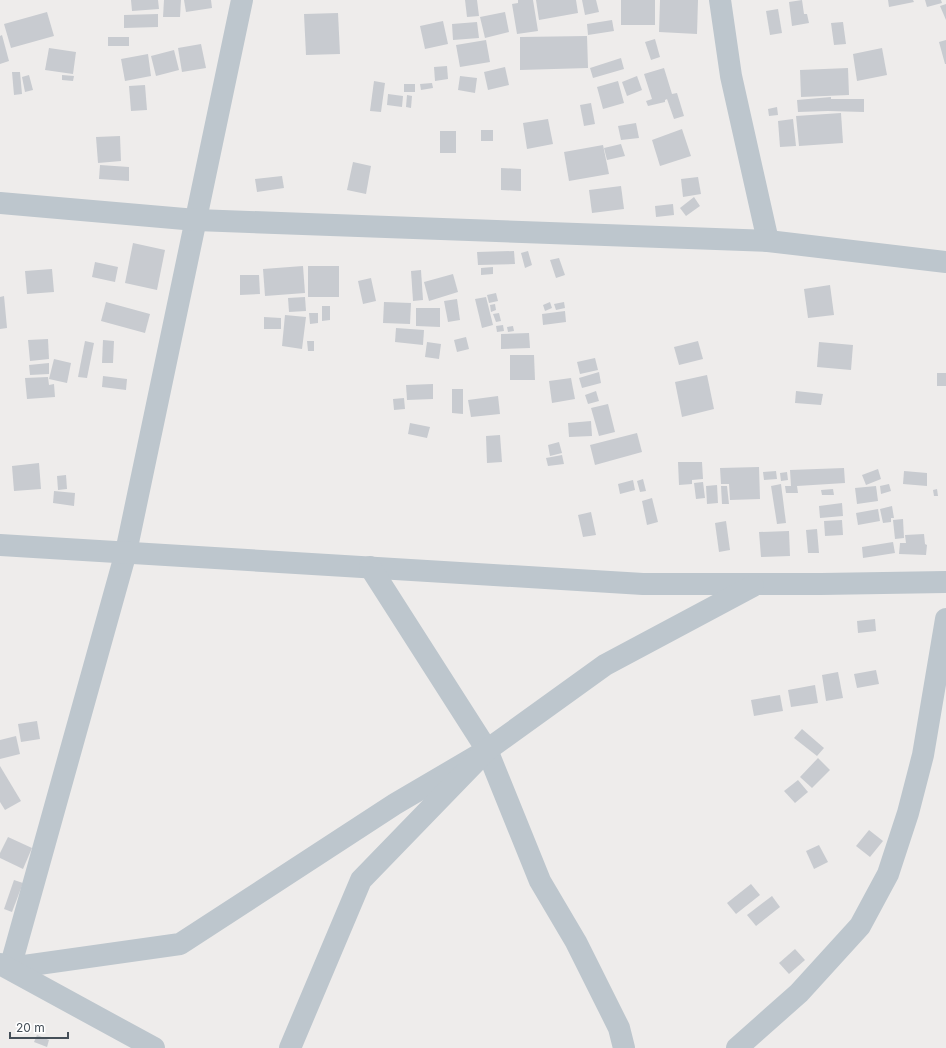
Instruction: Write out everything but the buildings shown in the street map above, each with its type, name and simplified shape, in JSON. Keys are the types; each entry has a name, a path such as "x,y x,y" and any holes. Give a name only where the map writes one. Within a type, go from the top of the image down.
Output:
{"street":[{"path":"5,966 126,552 242,0"},
{"path":"720,0 731,76 768,241"},
{"path":"0,203 196,220 768,241 946,262"},
{"path":"0,545 643,584 946,582"},
{"path":"370,567 487,750 540,881 576,942 619,1028 624,1048"},
{"path":"5,966 180,944 395,804 487,750 604,665 757,584"},
{"path":"737,1048 799,993 860,926 888,874 908,813 923,755 946,619"},
{"path":"290,1048 361,880 487,750"},
{"path":"5,966 154,1048"}]}
